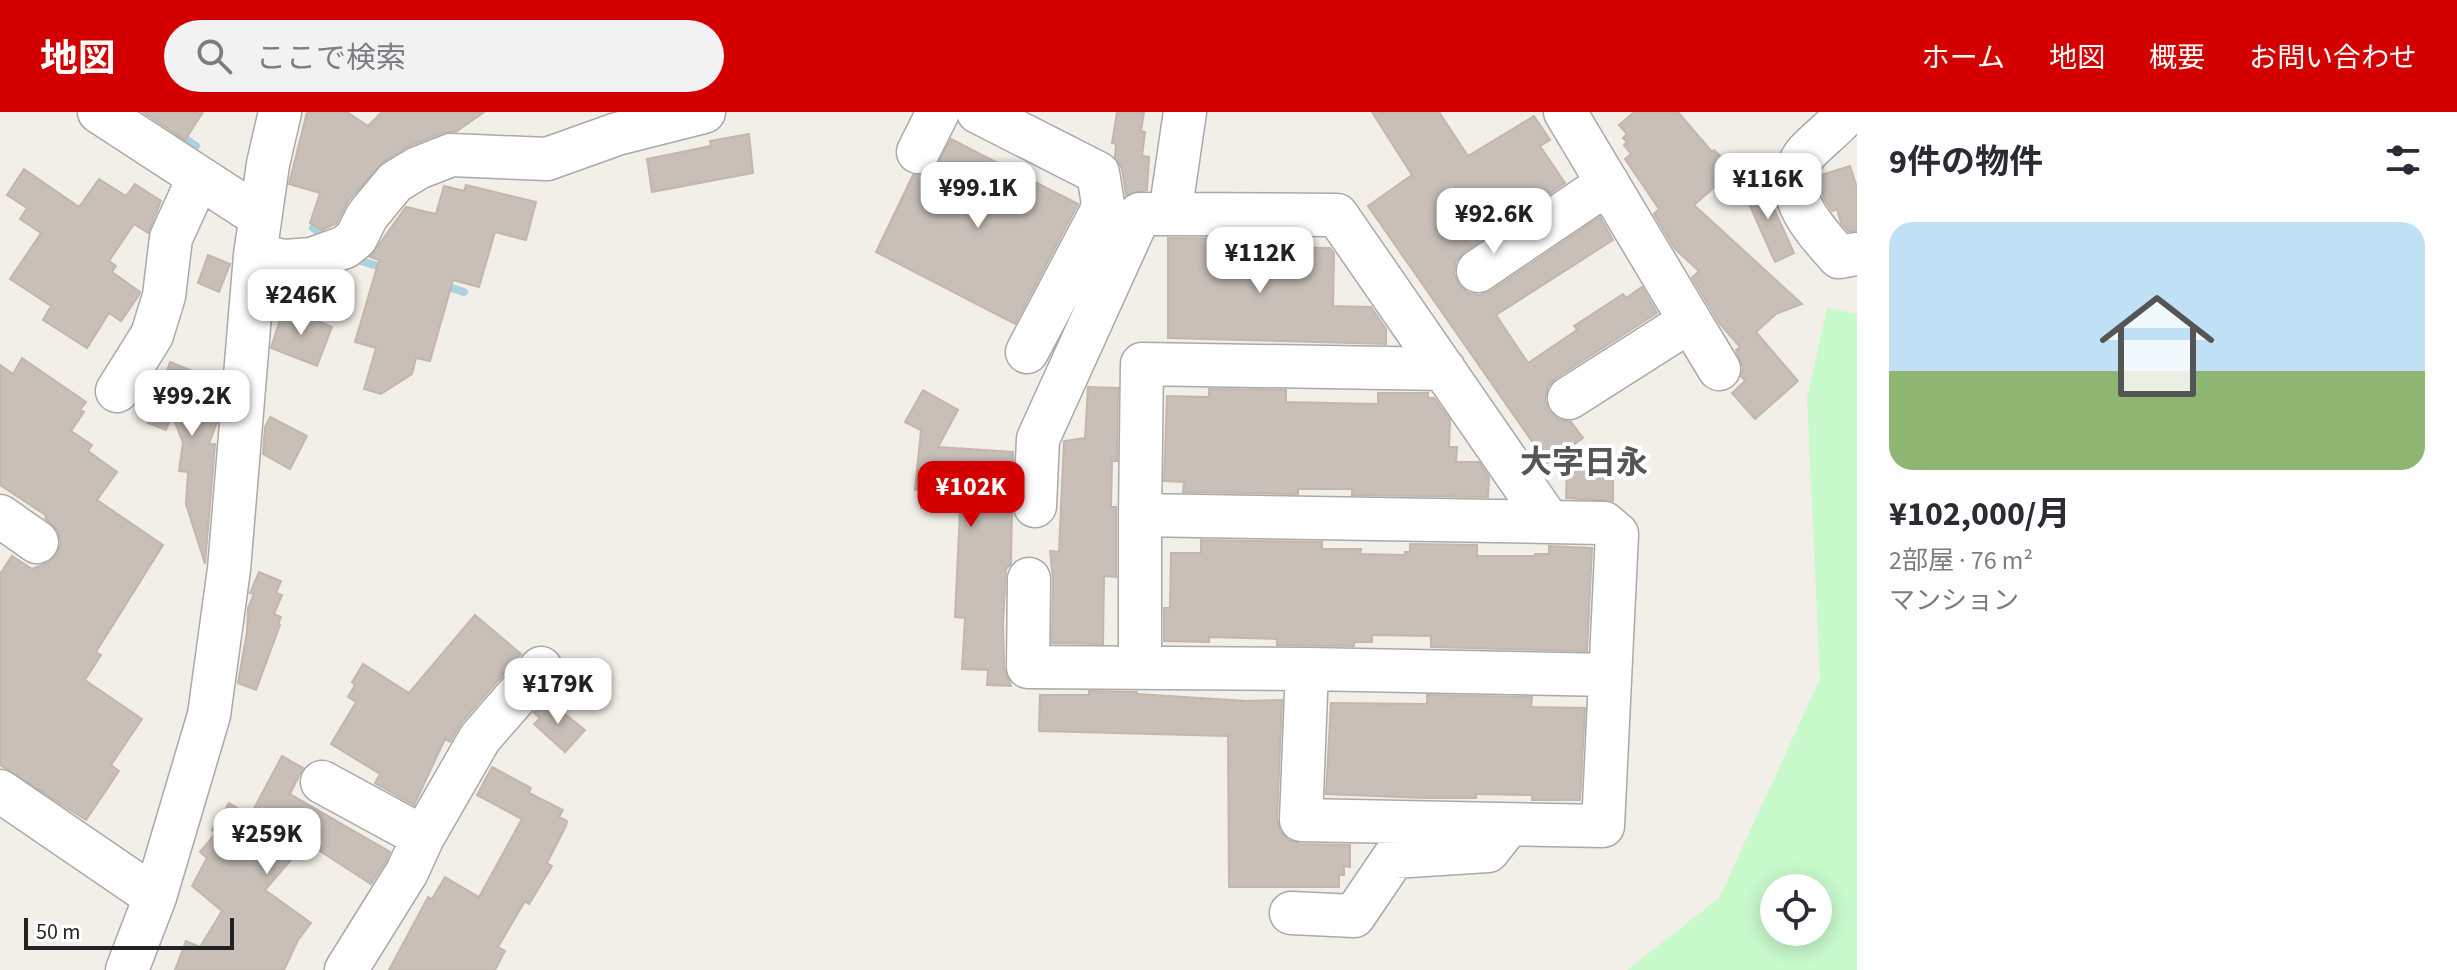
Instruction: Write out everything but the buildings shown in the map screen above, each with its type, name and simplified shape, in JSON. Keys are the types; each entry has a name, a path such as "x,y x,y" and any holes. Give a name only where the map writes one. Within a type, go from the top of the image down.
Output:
{"street":[{"path":"99,112 198,179 285,261 312,259 345,247 356,238 367,216 395,182 418,168 451,155 547,159 617,134 704,112"},
{"path":"127,970 155,897 209,715 229,569 257,236 280,112"},
{"path":"978,112 1098,173 1103,204 1136,214 1337,215 1549,522"},
{"path":"1035,506 1038,439 1136,214 1185,112"},
{"path":"1565,112 1719,369"},
{"path":"1848,112 1805,155 1797,175 1796,193 1807,221 1839,257 1857,254"},
{"path":"117,391 152,335 164,296 171,238 198,179"},
{"path":"1478,271 1608,183"},
{"path":"1027,352 1136,214"},
{"path":"1569,398 1690,321"},
{"path":"1140,667 1142,364 1444,369"},
{"path":"1140,515 1604,523 1617,534 1603,826 1301,820 1307,669"},
{"path":"0,516 37,542"},
{"path":"1029,579 1028,667 1609,675"},
{"path":"346,970 407,872 423,837 480,738 541,668"},
{"path":"322,782 423,837"},
{"path":"0,791 155,897"},
{"path":"1291,913 1354,916 1394,857 1488,851 1510,824"}],"green space":[{"path":"1827,308 1857,314 1857,970 1627,970 1719,898 1820,679 1807,398"}],"waterway":[{"path":"177,133 196,146"},
{"path":"313,228 329,239"},
{"path":"354,259 387,269"},
{"path":"442,285 464,292"}],"district":[{"name":"大字日永","path":"1584,463"}]}
